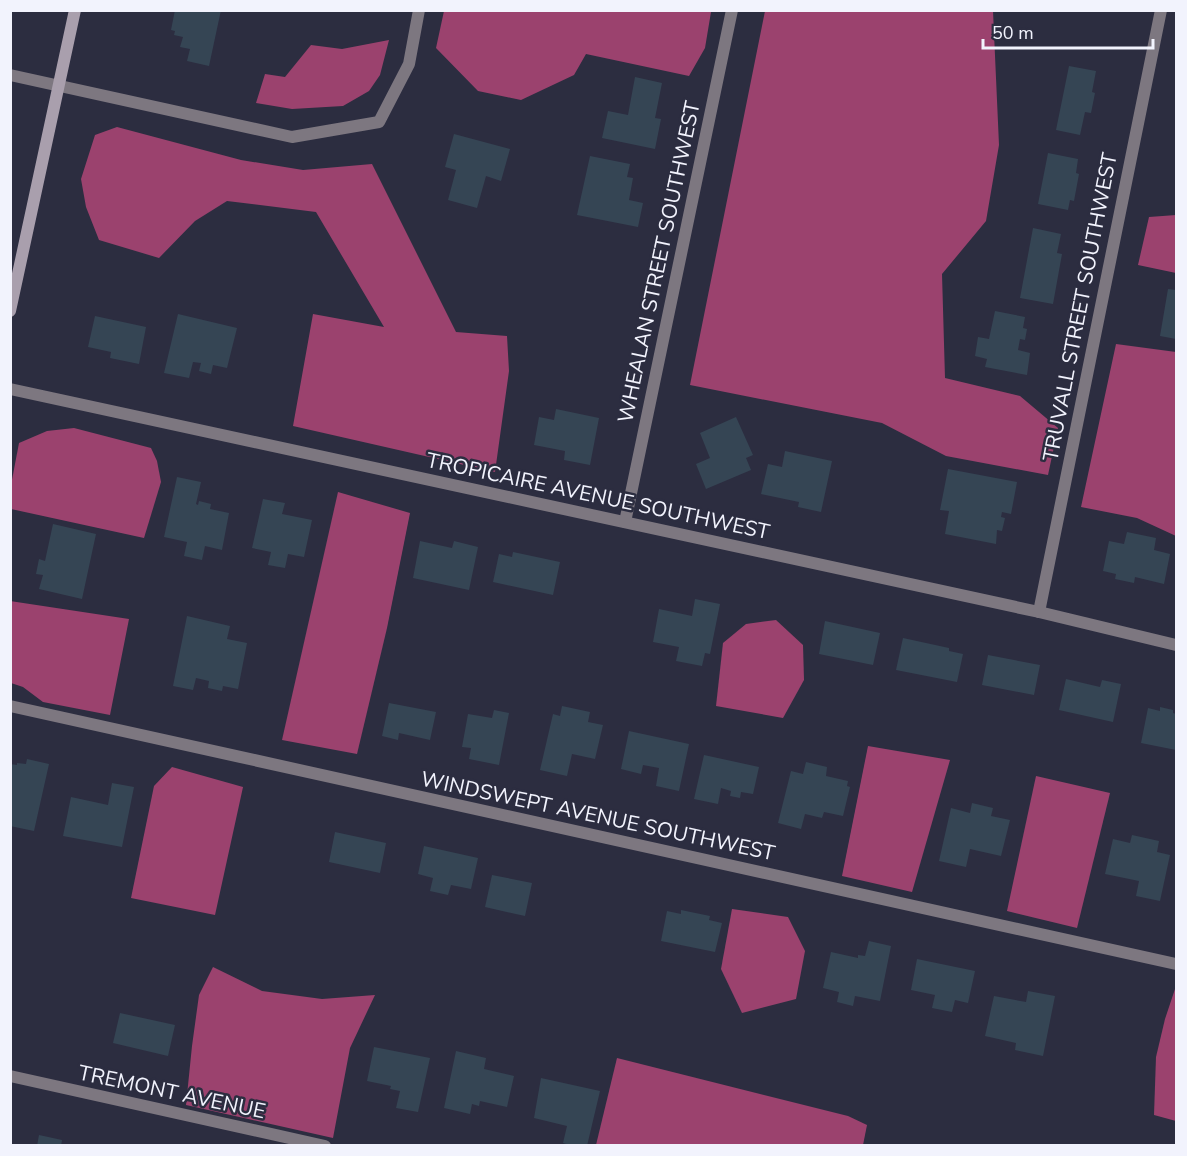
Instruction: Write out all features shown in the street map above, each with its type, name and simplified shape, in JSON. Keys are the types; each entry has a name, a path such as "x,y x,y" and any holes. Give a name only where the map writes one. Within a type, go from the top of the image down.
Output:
{"street":[{"path":"10,311 75,10"},
{"path":"10,75 292,137 379,122 409,64 420,10"},
{"name":"WHEALAN STREET SOUTHWEST","path":"626,522 732,10"},
{"name":"TRUVALL STREET SOUTHWEST","path":"1039,612 1161,10"},
{"name":"TROPICAIRE AVENUE SOUTHWEST","path":"10,389 1039,612 1176,645"},
{"name":"WINDSWEPT AVENUE SOUTHWEST","path":"10,706 1176,964"},
{"name":"TREMONT AVENUE","path":"10,1076 325,1146"}],"shaded area":[{"path":"444,11 711,12 705,48 689,76 586,54 574,75 521,100 478,91 436,48"},
{"path":"765,11 993,11 999,145 986,221 942,274 945,378 1020,396 1058,428 1048,475 946,456 882,423 690,385"},
{"path":"389,40 380,75 369,91 343,106 292,109 256,103 265,74 285,77 311,45 342,49"},
{"path":"117,127 241,160 303,170 372,164 456,332 507,336 509,371 495,472 293,426 313,314 384,327 316,212 227,201 195,221 159,258 99,240 86,207 81,179 95,135"},
{"path":"1176,215 1176,273 1138,265 1149,217"},
{"path":"1116,344 1176,352 1176,536 1137,518 1081,507"},
{"path":"74,428 151,448 157,461 161,482 144,538 11,509 11,485 19,443 47,431"},
{"path":"338,492 410,513 387,628 357,754 282,740"},
{"path":"10,601 129,619 110,715 43,702 23,687 11,683"},
{"path":"776,620 803,645 804,680 783,718 716,706 723,643 746,624"},
{"path":"868,746 950,760 912,892 842,876"},
{"path":"172,767 243,787 215,915 131,898 154,786"},
{"path":"1036,776 1110,793 1077,928 1007,911"},
{"path":"732,909 788,917 805,951 796,999 742,1013 721,969"},
{"path":"213,967 262,991 322,999 375,995 350,1048 333,1138 186,1105 199,995"},
{"path":"1176,986 1176,1121 1154,1115 1156,1057"},
{"path":"617,1058 848,1116 867,1125 863,1145 596,1145"}],"building":[{"path":"175,10 221,10 209,66 187,61 190,49 180,47 183,37 174,35 175,31 171,30"},
{"path":"1069,66 1096,71 1091,113 1085,112 1080,135 1056,130"},
{"path":"635,77 662,83 655,118 661,119 655,149 602,138 608,111 628,115"},
{"path":"454,134 510,149 501,181 486,176 477,208 448,200 456,170 445,167"},
{"path":"1048,153 1078,159 1076,173 1079,174 1074,201 1070,200 1068,210 1038,204"},
{"path":"590,156 630,164 627,177 633,178 629,200 643,203 638,227 577,215"},
{"path":"1033,228 1061,234 1057,253 1062,254 1053,304 1020,298"},
{"path":"1168,289 1176,290 1176,339 1160,336"},
{"path":"995,311 1025,317 1023,328 1027,329 1025,340 1020,339 1018,350 1030,353 1027,375 985,367 987,359 975,356 978,337 989,339"},
{"path":"178,314 237,328 227,368 213,365 211,374 199,371 201,363 193,362 189,378 164,373"},
{"path":"95,316 146,327 139,364 110,358 111,352 88,347"},
{"path":"556,409 599,418 590,465 564,460 565,451 534,445 539,417 554,420"},
{"path":"736,417 753,455 746,458 751,470 706,489 696,464 710,458 700,433"},
{"path":"785,451 832,461 821,512 798,507 799,502 761,494 768,464 782,467"},
{"path":"948,469 1017,482 1011,514 1002,512 1001,517 1005,518 1002,531 997,530 996,544 945,534 949,511 940,510"},
{"path":"177,477 201,482 196,504 198,505 199,501 211,504 210,509 229,513 222,550 205,546 202,560 184,556 187,542 164,537"},
{"path":"263,499 285,503 282,514 312,520 304,557 288,554 285,568 268,565 271,552 252,548"},
{"path":"53,524 96,534 82,599 39,589 43,575 36,574 39,559 45,561"},
{"path":"1127,532 1156,538 1154,550 1170,554 1164,584 1135,577 1134,583 1115,579 1116,574 1103,571 1109,541 1124,544"},
{"path":"420,541 452,548 454,541 478,547 469,590 413,578"},
{"path":"513,552 560,562 553,595 493,582 499,554 512,557"},
{"path":"695,599 720,604 710,654 705,653 702,666 676,661 679,647 653,642 659,609 692,616"},
{"path":"187,616 230,626 227,639 247,643 238,689 223,686 222,691 208,688 209,681 196,678 193,690 173,686"},
{"path":"825,621 880,633 873,665 819,654"},
{"path":"903,638 949,648 949,651 963,654 957,682 896,670"},
{"path":"988,655 1040,665 1034,695 982,685"},
{"path":"1066,679 1100,687 1102,680 1121,684 1113,722 1059,710"},
{"path":"389,703 436,712 430,740 399,733 398,740 382,736"},
{"path":"562,706 590,712 588,722 603,725 595,759 572,754 567,776 540,770 553,714 560,716"},
{"path":"1160,707 1173,710 1176,714 1176,750 1141,743 1148,708 1160,711"},
{"path":"494,710 509,713 499,765 469,759 471,748 462,747 468,714 492,718"},
{"path":"629,731 689,744 679,791 656,786 659,768 643,765 641,774 621,769"},
{"path":"704,755 759,767 753,794 741,792 740,798 730,796 731,791 721,788 718,804 694,799"},
{"path":"27,759 49,764 34,831 10,826 10,764 26,764"},
{"path":"806,762 827,767 826,776 848,781 847,786 850,787 843,816 824,812 822,818 805,814 801,829 778,823 791,771 803,774"},
{"path":"112,783 134,787 122,847 63,836 71,797 108,805"},
{"path":"972,803 993,808 991,816 1010,820 1001,856 970,849 966,867 939,861 951,808 970,813"},
{"path":"335,832 386,843 380,873 329,862"},
{"path":"1132,835 1159,841 1157,852 1170,855 1160,901 1136,896 1139,881 1105,874 1113,839 1130,843"},
{"path":"424,846 478,858 471,889 451,885 448,895 430,891 433,878 418,874"},
{"path":"492,875 532,883 525,916 485,907"},
{"path":"681,910 710,916 709,920 722,923 715,952 661,941 667,911 681,914"},
{"path":"869,941 891,946 880,1001 855,996 853,1006 837,1002 839,992 823,988 831,952 858,958 858,955 865,956"},
{"path":"917,959 975,971 968,1003 955,1000 952,1012 932,1008 935,995 911,990"},
{"path":"1028,991 1055,996 1043,1056 1015,1050 1016,1043 985,1036 994,996 1026,1002"},
{"path":"120,1013 175,1025 168,1056 113,1043"},
{"path":"374,1047 430,1058 418,1112 396,1108 400,1091 390,1089 391,1086 367,1081"},
{"path":"456,1051 486,1058 484,1069 514,1076 507,1107 480,1101 479,1106 472,1104 470,1114 444,1108"},
{"path":"541,1078 600,1091 587,1146 563,1143 567,1126 534,1118"},
{"path":"39,1135 62,1140 61,1146 37,1146"}]}
